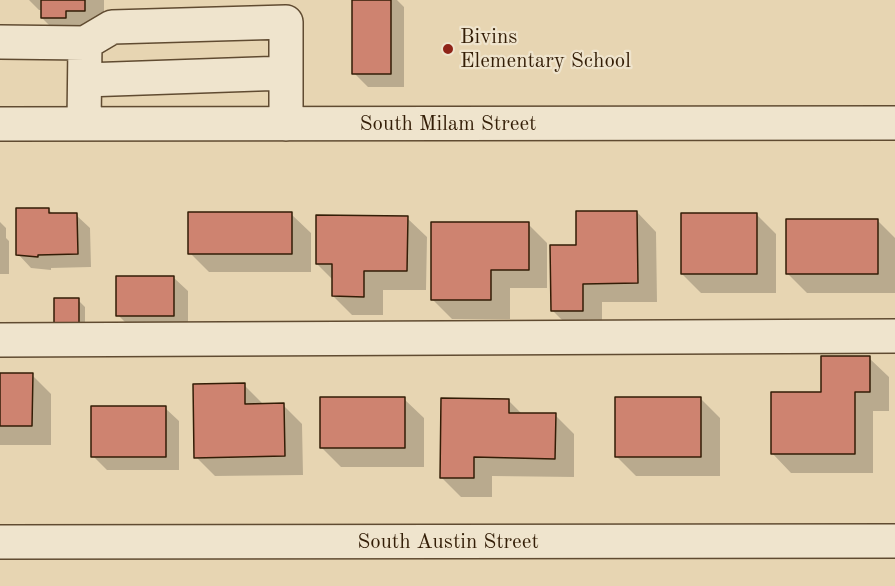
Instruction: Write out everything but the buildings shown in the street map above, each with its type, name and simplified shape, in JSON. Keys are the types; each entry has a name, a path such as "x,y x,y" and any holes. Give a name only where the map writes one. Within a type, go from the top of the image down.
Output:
{"street":[{"path":"0,42 86,43 112,27 286,22 286,124"},
{"path":"84,124 86,43"},
{"path":"85,80 286,73"},
{"name":"South Milam Street","path":"0,124 895,123"},
{"path":"0,340 895,336"},
{"name":"South Austin Street","path":"0,542 895,541"}],"place":[{"name":"Bivins Elementary School","path":"448,49"}]}
